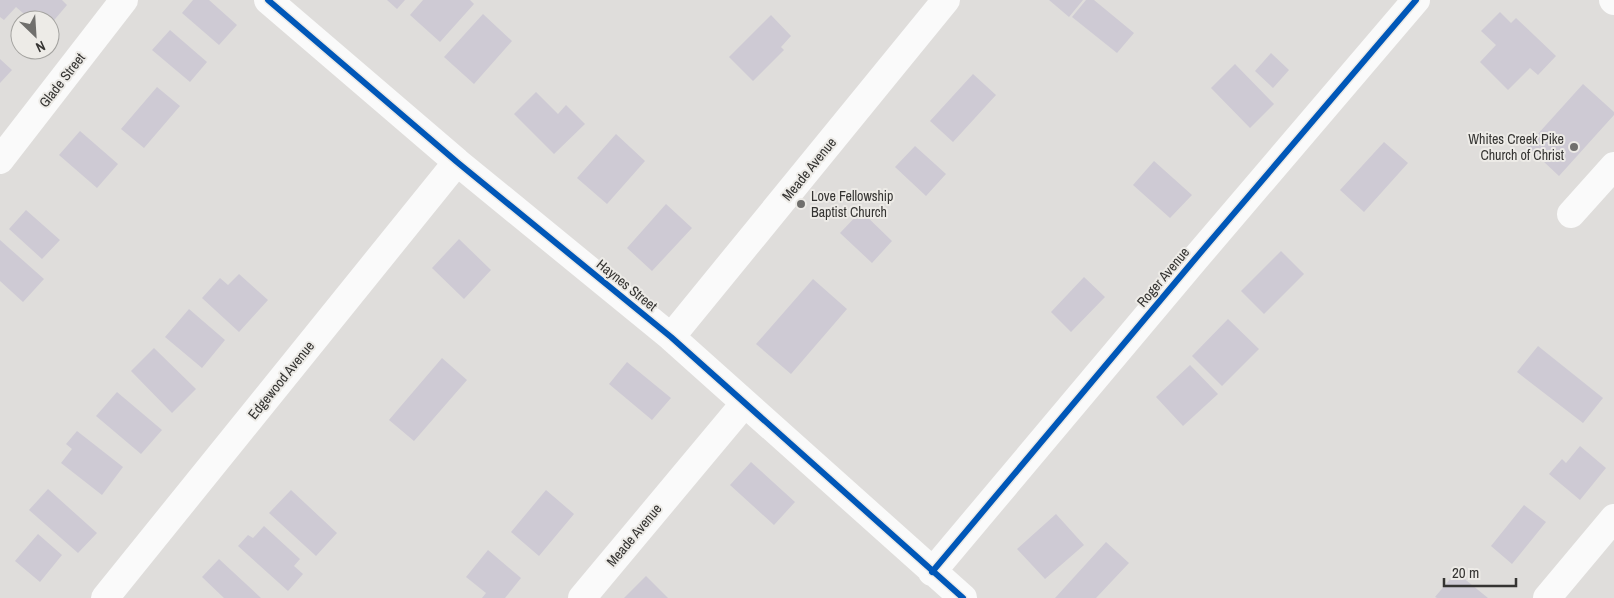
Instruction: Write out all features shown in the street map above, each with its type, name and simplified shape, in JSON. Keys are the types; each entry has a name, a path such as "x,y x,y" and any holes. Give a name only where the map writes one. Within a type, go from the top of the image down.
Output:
{"street":[{"name":"Glade Street","path":"0,160 124,0"},
{"name":"Haynes Street","path":"268,0 456,162 671,338 963,598"},
{"name":"Meade Avenue","path":"671,338 946,0"},
{"name":"Roger Avenue","path":"932,572 1416,0"},
{"name":"Edgewood Avenue","path":"105,598 456,162"},
{"path":"1571,214 1614,166"},
{"name":"Meade Avenue","path":"582,598 744,404"},
{"path":"1547,598 1614,518"}],"building":[{"path":"0,0 62,0 67,5 60,13 60,10 19,10 16,7 10,10 10,14 4,20 0,17"},
{"path":"193,0 209,0 237,25 219,45 182,13"},
{"path":"387,0 405,0 397,9"},
{"path":"423,0 470,0 474,4 440,42 410,15"},
{"path":"1049,0 1083,0 1069,17"},
{"path":"1086,0 1094,0 1134,33 1117,53 1072,17"},
{"path":"1500,12 1511,23 1516,18 1556,56 1538,75 1530,68 1508,90 1480,62 1496,45 1481,31"},
{"path":"483,14 512,41 474,84 444,57"},
{"path":"771,15 791,36 781,47 784,50 753,81 729,57"},
{"path":"170,30 207,62 190,82 152,50"},
{"path":"1271,53 1289,70 1273,88 1255,71"},
{"path":"0,59 12,70 0,83"},
{"path":"1235,64 1274,104 1250,128 1211,88"},
{"path":"973,74 996,95 953,142 930,121"},
{"path":"1583,84 1614,112 1614,115 1559,176 1527,146"},
{"path":"157,87 180,106 144,148 121,129"},
{"path":"536,92 558,114 566,105 585,124 554,154 514,114"},
{"path":"80,131 118,164 97,188 59,155"},
{"path":"616,134 645,161 607,204 577,178"},
{"path":"1384,142 1408,163 1364,212 1340,190"},
{"path":"915,146 946,174 926,196 895,167"},
{"path":"1154,161 1192,195 1170,218 1133,185"},
{"path":"666,204 692,228 652,271 627,248"},
{"path":"26,210 60,240 42,259 9,229"},
{"path":"861,211 892,241 872,263 840,233"},
{"path":"459,239 491,270 464,299 432,268"},
{"path":"0,240 44,279 23,302 0,281"},
{"path":"1281,251 1304,274 1264,314 1241,291"},
{"path":"239,274 268,300 239,332 202,298 220,278 228,285"},
{"path":"1084,277 1105,297 1071,332 1051,312"},
{"path":"813,279 847,309 791,374 756,344"},
{"path":"189,309 225,340 202,368 165,337"},
{"path":"1228,319 1259,349 1222,386 1192,356"},
{"path":"1538,346 1603,398 1583,423 1517,372"},
{"path":"154,348 196,389 172,413 131,371"},
{"path":"442,358 467,380 414,441 389,420"},
{"path":"627,362 671,398 652,420 609,384"},
{"path":"1190,365 1218,394 1183,426 1156,397"},
{"path":"117,392 162,430 141,454 96,416"},
{"path":"77,431 123,467 102,495 61,463 72,449 66,444"},
{"path":"1580,446 1606,468 1580,500 1549,474 1562,459 1566,463"},
{"path":"751,462 795,502 774,525 730,485"},
{"path":"48,489 97,533 78,553 29,510"},
{"path":"291,490 337,533 316,556 269,513"},
{"path":"546,490 574,514 539,556 511,532"},
{"path":"1524,505 1546,522 1512,564 1491,546"},
{"path":"1056,514 1084,545 1045,579 1017,549"},
{"path":"264,526 300,559 294,566 303,574 288,591 238,546 248,535 253,538"},
{"path":"38,534 62,555 40,582 15,561"},
{"path":"1106,542 1129,563 1096,598 1055,598"},
{"path":"488,550 521,578 505,598 482,598 486,593 466,577"},
{"path":"219,559 261,598 224,598 202,577"},
{"path":"1456,572 1488,598 1435,597"},
{"path":"646,576 668,598 624,598"}],"cycle path":[{"path":"268,0 457,162 671,337 963,598"},
{"path":"932,572 1416,0"}],"place":[{"name":"Whites Creek Pike Church of Christ","path":"1574,147"},
{"name":"Love Fellowship Baptist Church","path":"801,204"}]}
